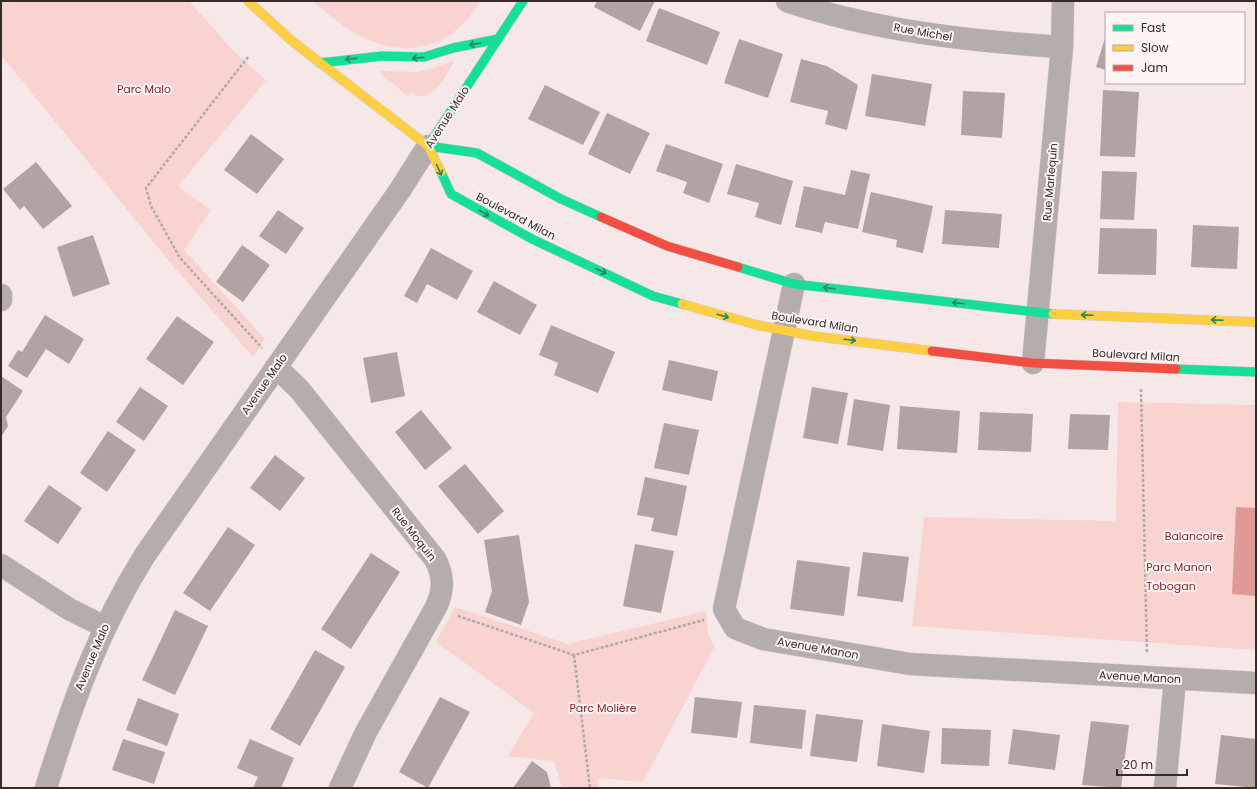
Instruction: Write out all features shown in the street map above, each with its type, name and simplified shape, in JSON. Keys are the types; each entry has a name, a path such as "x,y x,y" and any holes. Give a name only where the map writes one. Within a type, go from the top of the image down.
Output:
{"main road":[{"name":"Boulevard Milan","path":"248,1 320,63 428,146 451,194 532,239 653,296 757,325 813,336 1033,363 1256,372"},
{"name":"Avenue Malo","path":"428,146 523,1"},
{"path":"320,63 382,56 410,58 424,57 453,48 498,39"},
{"name":"Boulevard Milan","path":"428,146 477,153 561,199 667,246 794,284 1037,313 1256,322"}],"street":[{"name":"Rue Michel","path":"787,1 852,19 932,34 984,42 1062,47"},
{"name":"Rue Marlequin","path":"1033,363 1037,313 1042,286 1062,47 1063,1"},
{"name":"Avenue Malo","path":"46,788 72,704 105,627 128,582 145,555 400,190 428,146"},
{"name":"Avenue Manon","path":"794,284 724,610 735,628 763,639 910,664 1256,683"},
{"path":"1,295 1,300"},
{"name":"Rue Moquin","path":"276,367 299,389 435,559 443,579 443,588 436,607 366,732 340,788"},
{"path":"1,566 69,608 105,627"},
{"path":"1165,788 1175,678"}],"path":[{"path":"248,57 146,188 151,206 180,258 262,348"},
{"path":"1141,389 1147,656"},
{"path":"451,614 574,656 706,620"},
{"path":"574,656 590,788"}],"green space":[{"name":"Parc Malo","path":"1,1 189,1 230,47 266,81 178,186 211,210 184,250 265,339 253,357 173,266 1,55"},
{"path":"313,1 481,1 463,24 447,37 424,46 403,48 374,42 361,36 348,29"},
{"path":"455,60 438,87 426,95 419,96 411,93 408,96 380,73 380,71 416,72 430,69"},
{"name":"Parc Manon","path":"1118,402 1256,405 1256,650 912,626 924,517 1116,521"},
{"name":"Parc Molière","path":"455,607 568,644 706,611 708,635 715,646 643,782 598,778 599,788 562,788 554,761 508,756 534,713 436,642"}],"shaded area":[{"path":"1236,507 1256,508 1256,596 1232,594"}],"building":[{"path":"597,1 655,1 640,31 594,7"},
{"path":"659,8 720,32 707,65 646,41"},
{"path":"1105,38 1105,70 1096,67"},
{"path":"739,39 783,54 768,98 724,83"},
{"path":"801,59 827,66 858,85 847,130 825,124 828,111 790,102"},
{"path":"872,74 932,84 925,126 865,116"},
{"path":"545,85 600,112 583,145 528,119"},
{"path":"1103,90 1139,92 1135,157 1100,156"},
{"path":"963,91 1005,93 1002,138 961,135"},
{"path":"607,113 650,133 630,174 588,154"},
{"path":"251,134 284,159 257,194 224,170"},
{"path":"666,144 723,164 709,203 683,193 687,182 656,171"},
{"path":"36,162 72,206 43,229 24,206 20,210 3,189"},
{"path":"736,164 793,181 781,225 755,217 759,203 727,194"},
{"path":"851,170 870,174 858,229 825,222 822,233 795,227 804,186 845,195"},
{"path":"1102,171 1137,172 1134,220 1100,219"},
{"path":"871,192 933,206 923,253 896,247 897,240 862,232"},
{"path":"278,210 304,228 286,254 259,236"},
{"path":"945,210 1002,214 999,248 942,244"},
{"path":"1193,225 1239,227 1237,269 1191,267"},
{"path":"1100,228 1157,229 1156,275 1098,274"},
{"path":"93,235 110,284 73,297 57,247"},
{"path":"242,245 270,265 243,302 216,282"},
{"path":"431,248 473,271 457,300 427,284 417,303 404,296"},
{"path":"494,281 537,305 520,335 477,312"},
{"path":"45,315 84,339 69,364 46,349 27,378 8,366 18,350 22,352"},
{"path":"177,316 214,342 183,385 146,359"},
{"path":"551,325 615,352 598,393 554,375 558,363 539,355"},
{"path":"397,352 405,396 371,403 363,358"},
{"path":"669,360 718,371 712,401 662,390"},
{"path":"1,376 23,391 6,417 8,426 1,437"},
{"path":"140,387 168,406 144,441 116,422"},
{"path":"812,387 848,393 838,444 803,438"},
{"path":"854,399 890,405 883,451 847,445"},
{"path":"900,406 960,411 957,453 897,449"},
{"path":"421,410 452,448 425,470 395,432"},
{"path":"980,412 1033,414 1031,452 978,450"},
{"path":"1070,414 1110,415 1108,450 1068,449"},
{"path":"664,423 699,430 689,475 654,468"},
{"path":"108,431 136,450 107,492 80,473"},
{"path":"275,455 305,478 280,511 250,488"},
{"path":"465,464 504,511 478,534 438,486"},
{"path":"645,477 687,486 677,536 651,531 654,518 637,515"},
{"path":"49,485 82,508 58,544 24,521"},
{"path":"228,527 255,545 210,611 183,593"},
{"path":"519,535 529,602 521,625 485,612 492,591 484,540"},
{"path":"635,544 674,551 661,613 623,606"},
{"path":"863,552 909,557 903,602 857,596"},
{"path":"371,553 400,572 351,649 321,629"},
{"path":"797,560 850,567 844,616 790,609"},
{"path":"175,610 208,626 175,695 142,680"},
{"path":"315,650 345,667 300,746 270,729"},
{"path":"440,697 470,712 428,788 399,772"},
{"path":"695,697 742,702 737,738 691,733"},
{"path":"138,698 179,714 167,746 126,730"},
{"path":"754,705 806,710 802,749 750,743"},
{"path":"816,714 863,720 857,762 810,756"},
{"path":"1091,721 1129,725 1121,788 1082,785"},
{"path":"882,724 930,731 924,773 877,766"},
{"path":"942,728 991,730 989,766 941,764"},
{"path":"1013,729 1060,735 1055,770 1008,764"},
{"path":"1221,735 1256,739 1256,788 1215,784"},
{"path":"123,739 165,752 154,784 112,770"},
{"path":"250,739 294,758 281,788 253,788 258,777 237,768"},
{"path":"532,761 547,772 551,788 513,788"}],"traffic: fast":[{"path":"428,146 523,1"},
{"path":"320,63 382,56 424,57 453,48 498,39"},
{"path":"428,146 477,153 561,199 601,217"},
{"path":"441,172 451,194 532,239 653,296 682,304"},
{"path":"738,267 794,284 1053,314"},
{"path":"1176,369 1256,372"}],"traffic: slow":[{"path":"248,1 292,41 428,146 441,172"},
{"path":"682,304 757,325 813,336 932,351"},
{"path":"1053,314 1256,322"}],"traffic: jam":[{"path":"601,217 667,246 738,267"},
{"path":"932,351 1033,363 1176,369"}],"park label":[{"name":"Balancoire","path":"1194,536"},
{"name":"Tobogan","path":"1171,586"}]}
